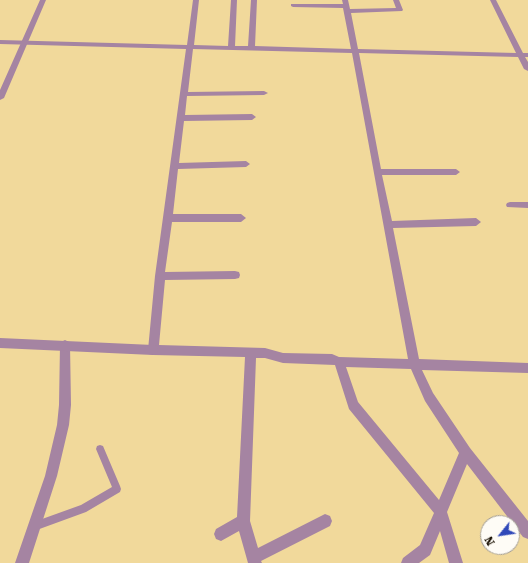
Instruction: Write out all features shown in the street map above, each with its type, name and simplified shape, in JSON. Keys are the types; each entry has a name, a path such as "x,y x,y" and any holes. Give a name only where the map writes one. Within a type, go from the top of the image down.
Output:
{"street":[{"path":"0,98 43,0"},
{"path":"153,350 160,276 182,118 196,0"},
{"path":"231,48 234,0"},
{"path":"251,49 254,0"},
{"path":"293,5 347,6 400,10 396,0"},
{"path":"494,0 524,55 528,69"},
{"path":"347,6 414,364 429,397 466,452 528,532"},
{"path":"0,42 191,48 524,55"},
{"path":"185,94 264,93"},
{"path":"182,118 252,117"},
{"path":"175,166 246,164"},
{"path":"378,172 456,172"},
{"path":"510,205 528,205"},
{"path":"168,218 241,218"},
{"path":"388,225 476,222"},
{"path":"160,276 236,275"},
{"path":"0,343 153,350 266,353 283,358 332,359 339,362 528,368"},
{"path":"22,563 51,476 63,425 65,405 65,345"},
{"path":"251,353 243,521 254,561 326,521"},
{"path":"339,362 353,405 441,512 456,563"},
{"path":"408,563 425,550 466,452"},
{"path":"221,534 243,521"}],"lane":[{"path":"34,526 83,509 117,489 100,449"}]}
